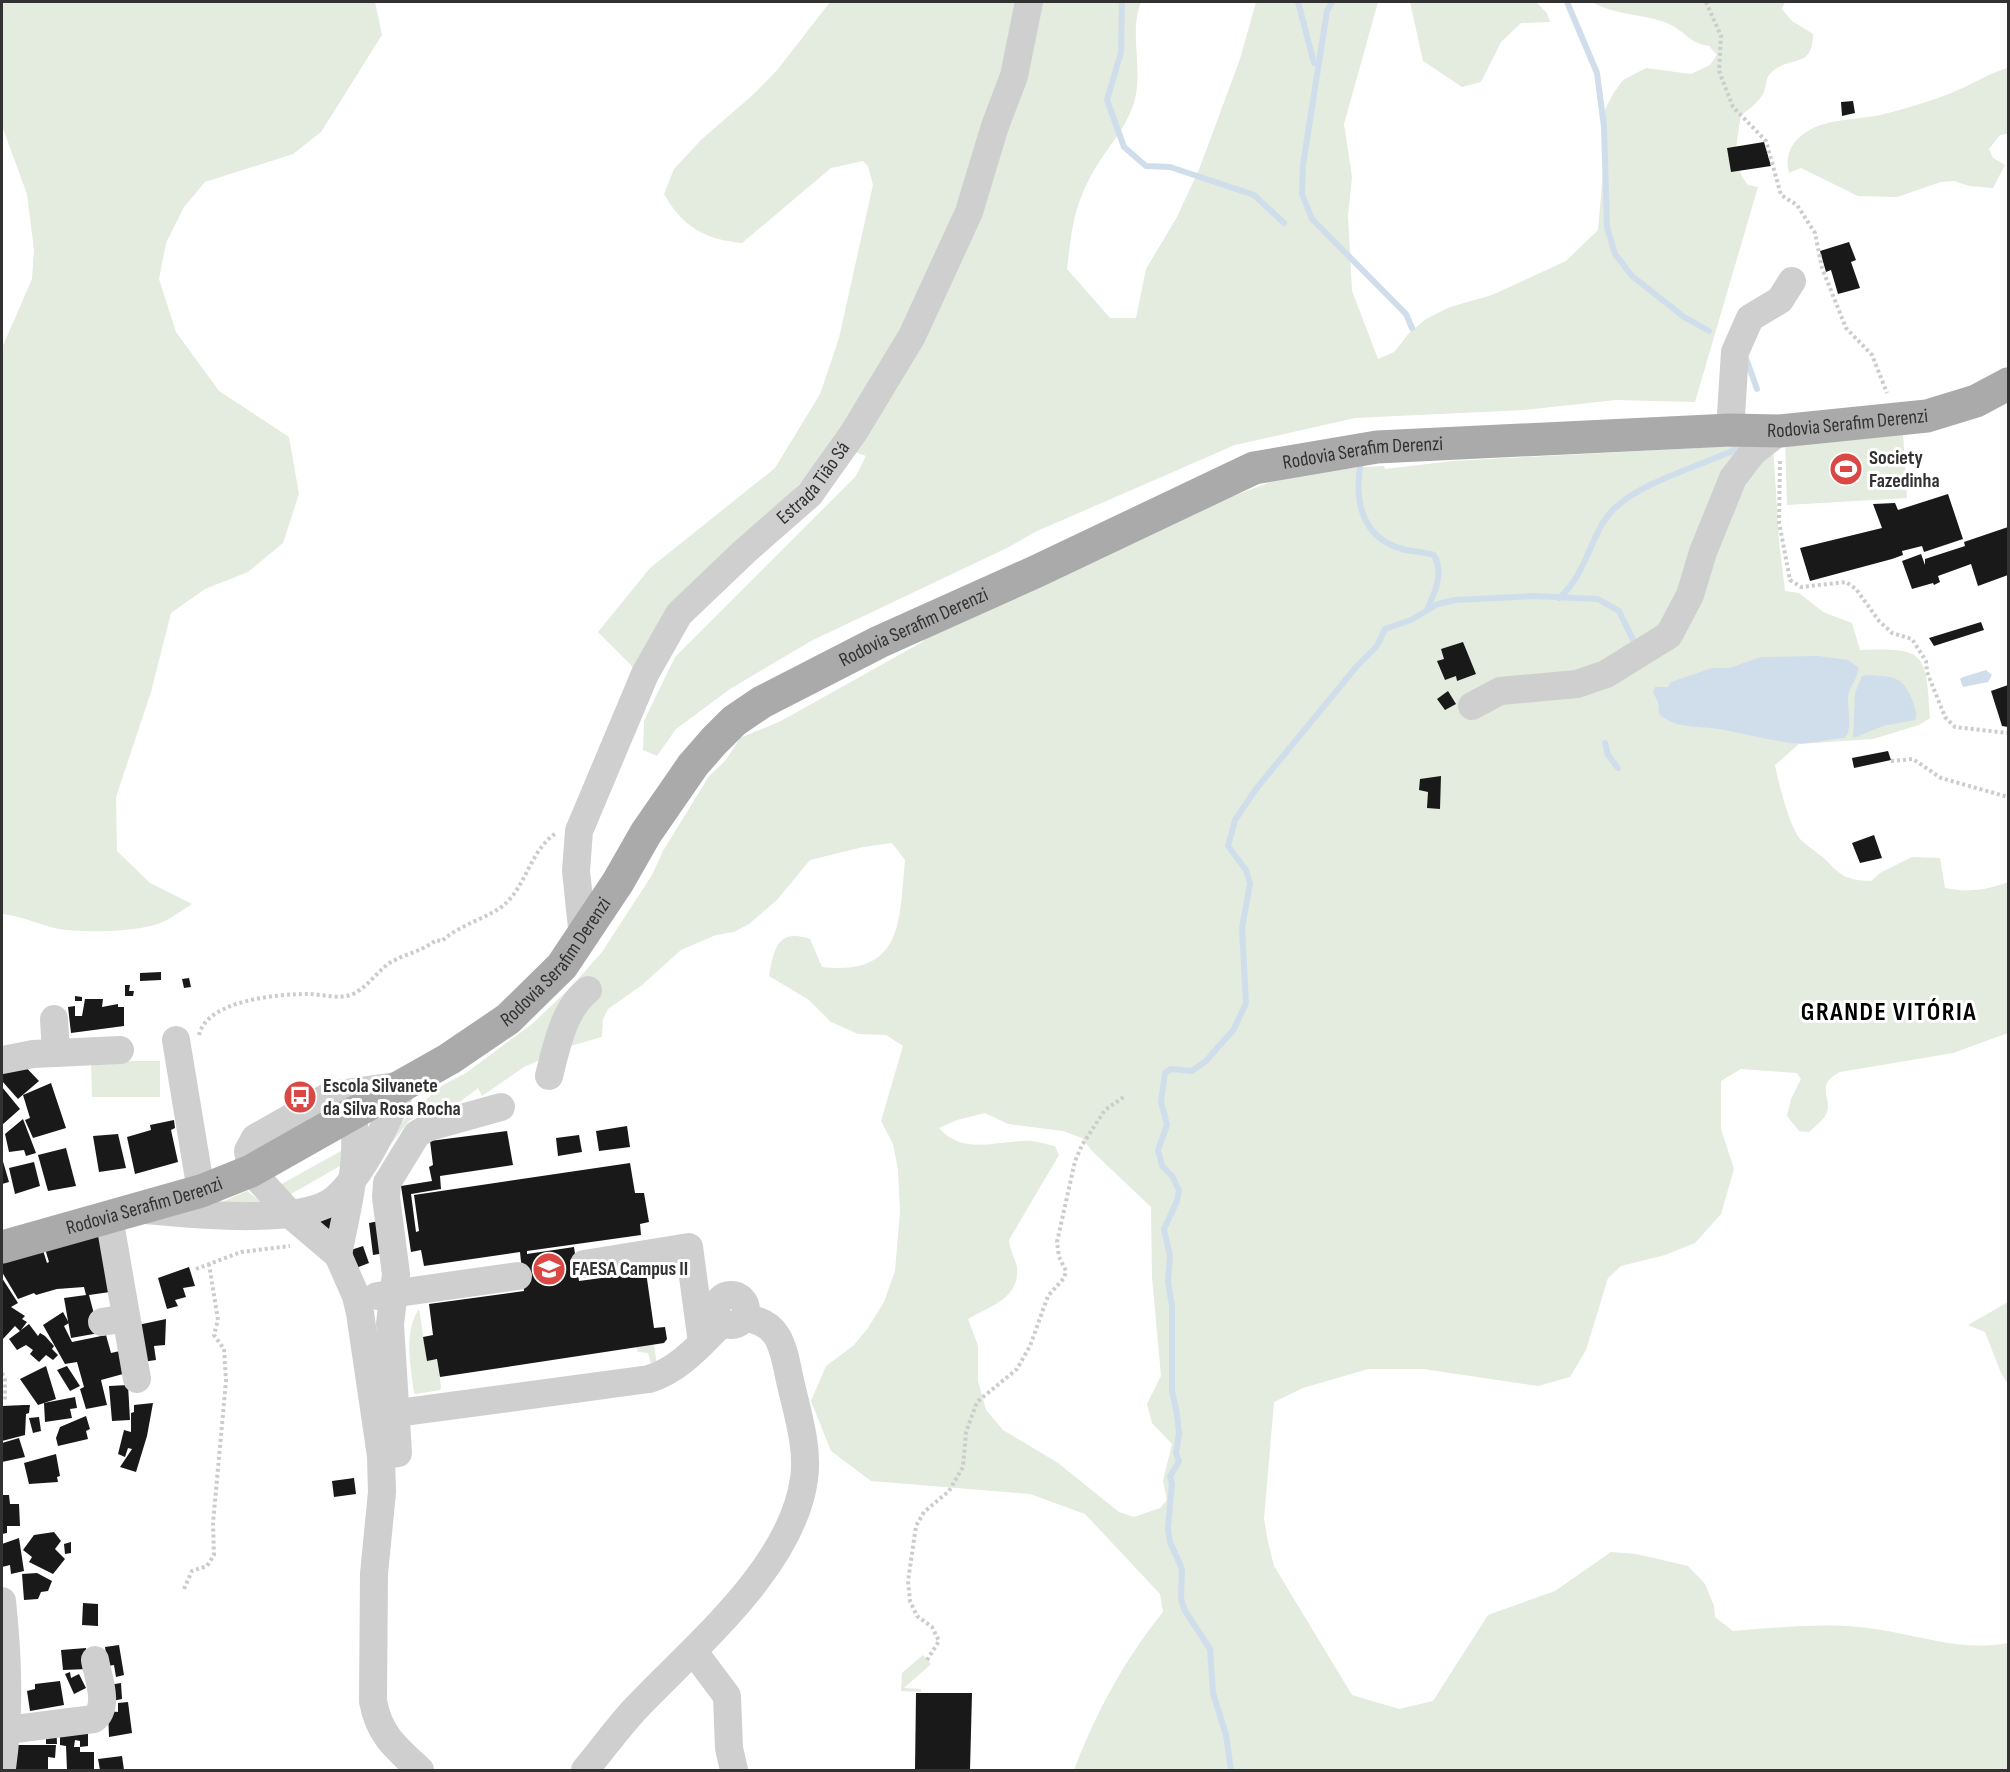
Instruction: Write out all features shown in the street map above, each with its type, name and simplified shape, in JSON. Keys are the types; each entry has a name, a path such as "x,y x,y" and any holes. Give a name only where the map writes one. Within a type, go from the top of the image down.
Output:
{"main road":[{"name":"Rodovia Serafim Derenzi","path":"2,1247 201,1191 251,1172 347,1104 403,1085 449,1059 508,1018 562,966 583,937 646,833 693,765 714,741 743,715 762,702 879,642 1035,572 1254,468 1377,447 1730,430 1780,431 1927,416 1976,401 2008,384"}],"street":[{"name":"Estrada Tião Sá","path":"583,937 576,871 579,831 645,674 679,614 744,552 810,494 854,432 912,336 969,212 994,126 1014,76 1029,2"},
{"path":"1730,430 1735,352 1749,318 1780,300 1792,281"},
{"path":"1472,706 1500,692 1577,684 1606,674 1669,635 1690,595 1702,552 1733,478 1753,452 1780,431"},
{"path":"549,1076 557,1044 577,998 588,990"},
{"path":"45,1054 54,1018"},
{"path":"176,1040 201,1191"},
{"path":"2,1060 45,1054 120,1050"},
{"path":"137,1379 114,1320 124,1214 292,1216 310,1212 328,1203 351,1182 379,1135 403,1085"},
{"path":"339,1255 356,1139 347,1104"},
{"path":"420,1770 384,1734 377,1720 373,1701 374,1574 382,1492 377,1328 395,1293 394,1251 386,1197 390,1175 417,1134 429,1127 501,1107"},
{"path":"251,1172 292,1216 339,1255 356,1296 377,1328 397,1413 398,1453 381,1456"},
{"path":"584,1263 689,1247 702,1343"},
{"path":"356,1296 395,1293 518,1276"},
{"path":"397,1413 649,1379 668,1371 734,1320 768,1323 775,1331 786,1360 803,1441 804,1478 796,1514 776,1551 694,1652 636,1708 585,1770"},
{"path":"2,1601 7,1637 7,1730 2,1768"},
{"path":"694,1652 727,1696 729,1748 734,1770"},
{"path":"7,1730 94,1719 102,1709 95,1660"}],"path":[{"path":"1706,2 1721,36 1719,71 1733,107 1766,141 1781,195 1797,205 1815,232 1822,268 1846,328 1872,355 1895,418"},
{"path":"1780,431 1779,522 1790,580 1801,587 1846,582 1856,589 1879,621 1892,633 1912,639 1926,661 1945,717 1955,727 2008,733"},
{"path":"1891,761 1913,759 1941,778 2008,797"},
{"path":"182,1070 190,1068 194,1063 202,1025 210,1015 232,1005 274,996 313,994 339,997 352,994 374,980 390,963 436,940 442,941 476,919 503,907 511,898 534,855 546,840 568,828 579,831"},
{"path":"927,1660 939,1641 932,1627 917,1616 910,1601 908,1581 916,1526 924,1512 949,1491 963,1467 966,1432 977,1402 1021,1364 1048,1296 1064,1278 1066,1271 1059,1257 1057,1242 1075,1161 1082,1145 1105,1110 1125,1096"},
{"path":"196,1269 241,1252 283,1245 300,1248"},
{"path":"184,1590 192,1571 207,1566 214,1555 213,1523 226,1381 224,1349 214,1335 218,1320 209,1264"},
{"path":"2,1373 5,1400"}],"shaded area":[{"path":"2,2 375,2 382,35 321,132 293,154 205,182 184,207 166,243 159,279 176,332 219,391 289,437 299,494 283,543 248,572 205,589 171,613 151,692 116,797 117,851 150,883 192,904 164,921 138,928 110,931 59,929 2,914 2,348 32,279 34,250 27,194 2,126"},
{"path":"830,2 1141,2 1136,27 1137,80 1133,106 1125,124 1093,172 1081,197 1072,231 1067,269 1110,318 1136,318 1146,269 1177,217 1200,167 1240,59 1256,2 1378,2 1344,124 1352,177 1348,216 1352,291 1378,359 1394,352 1410,332 1426,319 1450,307 1492,295 1566,261 1598,230 1603,172 1603,113 1623,80 1646,68 1691,74 1710,65 1717,55 1709,46 1692,40 1669,24 1610,10 1592,2 1785,2 1782,9 1792,21 1813,34 1809,53 1804,58 1777,68 1770,74 1762,96 1741,115 1737,160 1742,177 1748,185 1758,187 1695,402 1616,400 1524,410 1355,418 1235,445 1035,532 1009,547 811,641 730,689 676,729 657,756 643,750 644,721 675,657 856,476 866,456 838,446 690,592 638,679 631,665 598,632 650,568 775,468 820,394 839,338 873,185 868,166 863,161 831,168 742,243 717,239 696,229 679,215 664,194 674,169 701,140 755,93 778,69"},
{"path":"1410,2 1536,2 1547,13 1550,22 1521,23 1501,42 1481,82 1462,87 1423,61"},
{"path":"2008,68 2008,134 2000,135 1989,149 1993,158 2005,165 1993,188 1969,186 1954,181 1941,182 1897,197 1858,196 1801,168 1789,173 1788,157 1791,148 1801,136 1810,130 1830,123 1884,114 1921,104"},
{"name":"Society Fazedinha","path":"1903,433 1907,498 1787,505 1785,439"},
{"path":"1773,444 1779,541 1785,591 1799,593 1823,612 1852,623 1860,650 1899,650 1911,653 1919,659 1927,680 1930,718 1919,725 1873,739 1799,744 1775,765 1789,816 1804,843 1841,874 1856,880 1871,881 1880,873 1912,857 1940,858 1945,888 1977,890 2008,882 2008,1033 1953,1053 1840,1072 1832,1077 1826,1087 1828,1108 1825,1116 1809,1132 1799,1131 1787,1116 1791,1099 1801,1079 1797,1073 1741,1069 1721,1081 1721,1129 1734,1169 1721,1214 1695,1243 1665,1255 1621,1266 1608,1278 1586,1350 1570,1377 1538,1386 1423,1369 1368,1369 1303,1388 1274,1402 1264,1519 1274,1566 1352,1695 1399,1709 1433,1701 1488,1615 1555,1591 1611,1552 1636,1554 1688,1566 1705,1584 1714,1606 1715,1617 1733,1631 1795,1626 1843,1626 1877,1629 1970,1645 2008,1643 2008,1770 1074,1770 1112,1688 1136,1649 1163,1612 1160,1594 1085,1514 1030,1494 871,1481 831,1451 811,1401 826,1366 854,1345 868,1328 884,1302 895,1271 900,1212 898,1170 893,1144 881,1121 903,1046 886,1035 858,1034 831,1022 809,1000 769,976 775,950 784,939 790,936 810,939 822,967 849,967 869,963 883,953 892,940 898,923 905,860 892,843 863,847 810,860 777,900 749,924 734,932 716,935 681,950 642,985 608,1009 603,1019 602,1037 574,1045 524,1067 482,1096 478,1088 444,1110 429,1113 422,1111 408,1122 385,1152 380,1150 407,1116 443,1085 466,1073 532,1024 571,987 602,952 652,875 663,851 709,776 726,760 740,738 781,721 924,641 922,635 1196,510 1303,470 1384,466 1385,469 1453,461","holes":["985,1113 1008,1124 1063,1131 1082,1138 1093,1152 1151,1207 1152,1277 1161,1376 1147,1404 1152,1423 1172,1444 1163,1481 1167,1500 1160,1508 1134,1517 1119,1512 1058,1463 1003,1430 986,1410 978,1381 978,1346 968,1319 1002,1300 1014,1287 1017,1267 1009,1240 1059,1155 1055,1146 1032,1141 982,1145 959,1142 939,1128 957,1120"]},
{"path":"91,1061 160,1061 160,1097 92,1097"},
{"path":"341,1151 347,1162 284,1198 278,1186"},
{"path":"247,1191 266,1206 220,1203"},
{"path":"2008,1302 2008,1384 2001,1373 1985,1332 1968,1325"},
{"path":"419,1309 427,1360 437,1360 441,1387 440,1390 416,1394 414,1393 409,1350 411,1328"},
{"path":"654,1344 657,1367 652,1367 648,1353 638,1352 636,1347"},
{"path":"923,1655 931,1664 904,1688 921,1689 921,1692 901,1691 902,1673"}],"water":[{"path":"1818,656 1848,660 1858,667 1848,697 1849,729 1845,738 1791,743 1719,729 1680,725 1659,714 1658,702 1653,692 1655,687 1668,687 1671,682 1712,668 1729,668 1761,657"},
{"path":"1986,670 1992,675 1988,682 1963,687 1960,679"},
{"path":"1862,676 1891,677 1901,682 1913,702 1915,720 1883,726 1853,738 1855,693"}],"building":[{"path":"1853,101 1855,113 1842,116 1841,102"},
{"path":"1764,142 1771,166 1731,172 1727,148"},
{"path":"1849,242 1856,260 1851,262 1860,288 1838,294 1831,270 1826,272 1820,251"},
{"path":"1948,494 1963,539 1924,552 1922,546 1902,551 1903,555 1892,559 1810,581 1800,548 1882,528 1873,504 1895,503 1898,510"},
{"path":"2008,527 2008,575 1978,586 1971,564 1938,576 1940,582 1934,585 1933,583 1912,589 1902,561 1921,554 1925,565 1925,559 1965,546 1964,542"},
{"path":"1981,622 1984,630 1934,646 1929,638"},
{"path":"1463,642 1476,674 1457,681 1456,676 1445,680 1437,661 1444,659 1441,649"},
{"path":"2008,685 2008,727 2002,726 1991,691"},
{"path":"1448,691 1456,704 1445,710 1437,699"},
{"path":"1888,751 1891,760 1854,768 1852,758"},
{"path":"1441,776 1440,809 1427,808 1428,792 1419,790 1420,779"},
{"path":"1874,835 1882,858 1860,863 1852,843"},
{"path":"161,972 161,980 140,981 140,973"},
{"path":"189,978 191,987 184,988 182,979"},
{"path":"125,985 130,985 129,991 134,991 133,996 125,996"},
{"path":"75,996 82,997 82,1001 75,1001"},
{"path":"85,999 103,999 102,1007 118,1004 118,1007 124,1007 124,1026 71,1033 68,1007 75,1006 75,1016 82,1016"},
{"path":"17,1058 39,1081 18,1099 2,1081 2,1063"},
{"path":"51,1083 66,1128 33,1138 25,1120 30,1118 23,1095"},
{"path":"2,1087 20,1109 2,1125"},
{"path":"23,1119 36,1153 26,1156 24,1150 9,1152 5,1134"},
{"path":"174,1120 175,1128 171,1130 178,1162 135,1174 127,1137 151,1130 150,1125"},
{"path":"627,1126 630,1147 599,1151 596,1131"},
{"name":"FAESA Campus II","path":"507,1131 513,1165 440,1176 441,1189 411,1194 416,1232 419,1231 414,1195 630,1163 635,1193 644,1193 649,1222 640,1224 641,1235 527,1251 527,1254 574,1247 579,1281 646,1272 654,1328 665,1327 667,1339 664,1343 440,1377 437,1359 427,1361 423,1337 433,1335 429,1304 524,1291 520,1252 424,1266 421,1250 411,1252 401,1186 432,1181 429,1167 433,1165 430,1141"},
{"path":"118,1134 126,1168 99,1172 93,1136"},
{"path":"579,1135 582,1152 558,1156 556,1138"},
{"path":"66,1148 76,1186 48,1191 38,1155"},
{"path":"2,1158 9,1182 2,1184"},
{"path":"34,1162 40,1186 15,1194 9,1168"},
{"path":"336,1212 340,1226 321,1234 317,1219"},
{"path":"379,1221 385,1253 373,1255 369,1223"},
{"path":"99,1226 110,1292 89,1295 99,1333 71,1338 64,1298 86,1295 84,1287 57,1289 36,1295 34,1293 18,1299 2,1272 2,1262 41,1244 47,1263 49,1262 43,1242"},
{"path":"363,1246 369,1263 356,1268 351,1250"},
{"path":"189,1267 195,1286 183,1288 186,1297 175,1300 178,1306 167,1309 158,1278"},
{"path":"2,1278 18,1303 11,1307 25,1316 22,1319 27,1322 21,1330 29,1324 38,1336 40,1333 45,1336 58,1355 53,1360 46,1355 39,1362 30,1354 33,1350 26,1345 17,1350 9,1339 20,1331 15,1326 2,1340"},
{"path":"63,1312 69,1323 64,1326 72,1342 106,1335 111,1353 120,1351 123,1374 101,1380 107,1405 86,1409 80,1389 84,1387 77,1362 65,1364 43,1325"},
{"path":"166,1319 165,1345 154,1346 156,1360 142,1362 133,1326"},
{"path":"46,1366 56,1399 38,1405 20,1379"},
{"path":"67,1366 80,1386 70,1391 57,1370"},
{"path":"128,1385 130,1420 112,1421 109,1386"},
{"path":"75,1397 77,1408 70,1409 72,1418 45,1422 44,1403"},
{"path":"153,1403 147,1436 136,1472 120,1467 132,1449 128,1448 125,1457 118,1454 124,1430 131,1432 131,1413 134,1412 134,1405"},
{"path":"30,1405 29,1413 26,1414 25,1435 2,1441 2,1406"},
{"path":"86,1416 90,1429 86,1431 88,1439 58,1446 56,1438 60,1427"},
{"path":"39,1417 41,1431 33,1433 29,1418"},
{"path":"19,1438 25,1457 2,1462 2,1443"},
{"path":"56,1454 60,1476 57,1477 58,1482 29,1484 24,1463"},
{"path":"354,1478 356,1494 334,1497 332,1481"},
{"path":"2,1495 9,1495 10,1504 19,1504 20,1526 7,1526 7,1533 2,1534"},
{"path":"54,1532 61,1541 55,1549 65,1559 53,1574 29,1562 32,1557 23,1550 34,1535"},
{"path":"19,1538 24,1571 11,1574 10,1565 2,1567 2,1544"},
{"path":"71,1542 71,1553 65,1554 64,1544"},
{"path":"37,1573 52,1581 48,1591 41,1592 38,1599 24,1600 22,1574"},
{"path":"83,1603 98,1604 98,1626 82,1625"},
{"path":"119,1645 124,1675 116,1677 114,1665 108,1666 105,1647"},
{"path":"86,1648 88,1669 63,1670 61,1650"},
{"path":"70,1672 71,1678 79,1674 86,1688 74,1694 65,1674"},
{"path":"60,1681 64,1705 30,1711 27,1691 35,1689 35,1684"},
{"path":"121,1683 122,1699 112,1701 109,1685"},
{"path":"916,1693 972,1693 970,1770 915,1770"},
{"path":"128,1702 132,1733 109,1737 108,1711 118,1712 118,1703"},
{"path":"56,1724 57,1744 46,1744 46,1725"},
{"path":"60,1727 88,1727 88,1746 80,1747 80,1752 94,1752 94,1770 67,1770 66,1746 60,1745","holes":["75,1740 80,1741 80,1747 74,1747"]},
{"path":"15,1745 56,1745 55,1758 48,1757 48,1770 16,1770"},
{"path":"122,1756 124,1770 100,1770 98,1759"}],"waterway":[{"path":"1122,2 1121,52 1107,100 1124,147 1146,166 1170,167 1254,195 1284,223"},
{"path":"1298,2 1314,63"},
{"path":"1332,2 1327,11 1303,165 1302,194 1312,219 1406,314 1412,328"},
{"path":"1567,2 1597,73 1604,127 1607,227 1615,254 1632,276 1684,317 1709,331"},
{"path":"1747,361 1757,389"},
{"path":"1559,598 1577,576 1607,517 1627,498 1659,481 1745,445"},
{"path":"1361,461 1360,502 1369,526 1388,543 1402,549 1434,555 1438,576 1427,610"},
{"path":"1231,1770 1226,1735 1213,1693 1210,1649 1184,1609 1181,1598 1182,1569 1170,1542 1168,1528 1172,1483 1170,1477 1179,1461 1176,1453 1179,1434 1172,1391 1172,1306 1168,1282 1170,1256 1164,1229 1177,1201 1179,1190 1172,1176 1162,1166 1158,1150 1167,1125 1161,1102 1165,1073 1171,1069 1192,1071 1206,1061 1234,1029 1246,1003 1242,928 1250,884 1246,870 1228,846 1235,820 1256,789 1357,666 1377,646 1385,629 1411,620 1438,604 1455,600 1534,596 1598,599 1619,611 1637,648"},
{"path":"1605,743 1608,755 1618,768"}],"place":[{"name":"Society Fazedinha","path":"1846,469"},
{"name":"Escola Silvanete da Silva Rosa Rocha","path":"300,1097"},
{"name":"FAESA Campus II","path":"549,1269"}],"district":[{"name":"GRANDE VITÓRIA","path":"1889,1012"}]}
